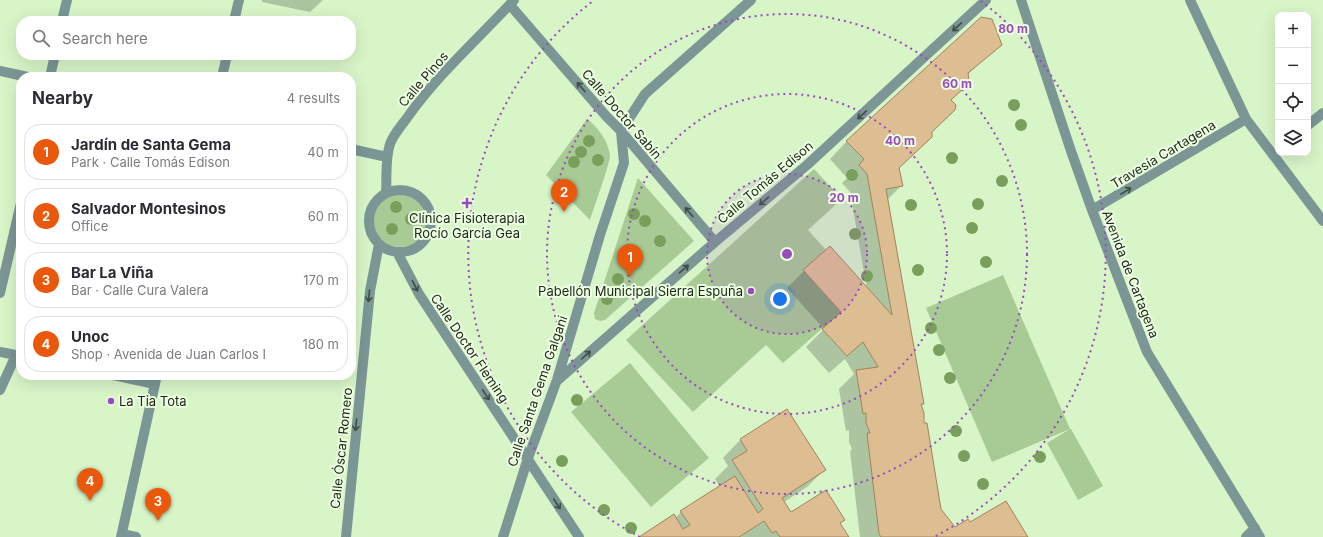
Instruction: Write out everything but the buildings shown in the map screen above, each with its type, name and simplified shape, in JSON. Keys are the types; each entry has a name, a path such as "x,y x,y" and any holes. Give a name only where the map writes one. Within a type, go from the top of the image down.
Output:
{"street":[{"path":"63,16 67,0"},
{"path":"235,16 239,0"},
{"path":"622,131 645,94 751,0"},
{"name":"Calle Tomás Edison","path":"557,380 715,242 807,165 986,0"},
{"name":"Avenida de Cartagena","path":"1021,0 1092,210 1148,352 1258,533"},
{"path":"1190,0 1246,120 1275,152"},
{"name":"Calle Doctor Sabín","path":"512,2 606,116 622,131 715,242"},
{"name":"Calle Pinos","path":"386,193 387,157 390,143 416,105 432,85 512,2"},
{"path":"51,72 54,60"},
{"path":"223,72 226,60"},
{"path":"0,71 16,74"},
{"path":"1311,123 1323,113"},
{"name":"Travesía Cartagena","path":"1092,210 1246,120"},
{"name":"Calle Santa Gema Galgani","path":"503,537 528,458 557,380 600,235 624,163 622,131"},
{"path":"356,150 387,157"},
{"path":"1278,156 1323,221"},
{"path":"396,190 406,190 416,194 424,201 429,209 431,220 430,230 425,239 417,247 408,251 397,252 387,249 379,244 373,236 369,226 369,216 372,207 378,198 386,193 396,190"},
{"path":"0,294 16,225"},
{"name":"Calle Óscar Romero","path":"346,537 370,290 379,244"},
{"name":"Calle Doctor Fleming","path":"397,252 419,294 579,537"},
{"path":"0,352 16,355"},
{"path":"0,390 16,361"},
{"path":"136,537 121,535 156,380"},
{"path":"1246,537 1258,533"}],"green space":[{"path":"587,119 602,135 610,155 605,176 590,220 546,175"},
{"name":"Pabellón Municipal Sierra Espuña","path":"814,169 842,199 808,230 826,250 841,312 783,363 766,345 693,412 626,340"},
{"path":"638,178 694,241 605,320 600,321 595,319 594,313"},
{"path":"400,193 410,195 419,201 425,210 427,220 425,230 419,239 410,245 400,247 390,245 381,239 375,230 373,220 375,210 381,201 390,195"},
{"path":"1003,275 1070,429 992,462 926,308"},
{"path":"630,363 709,458 651,507 571,412"},
{"path":"1070,429 1103,486 1078,500 1047,443"}],"place":[{"name":"Clínica Fisioterapia Rocío García Gea","path":"467,203"},
{"name":"Salvador Montesinos","path":"564,212"},
{"name":"Jardín de Santa Gema","path":"630,277"},
{"name":"Pabellón Municipal Sierra Espuña","path":"751,291"},
{"name":"La Tia Tota","path":"111,401"},
{"name":"Unoc","path":"90,501"},
{"name":"Bar La Viña","path":"158,521"}]}
